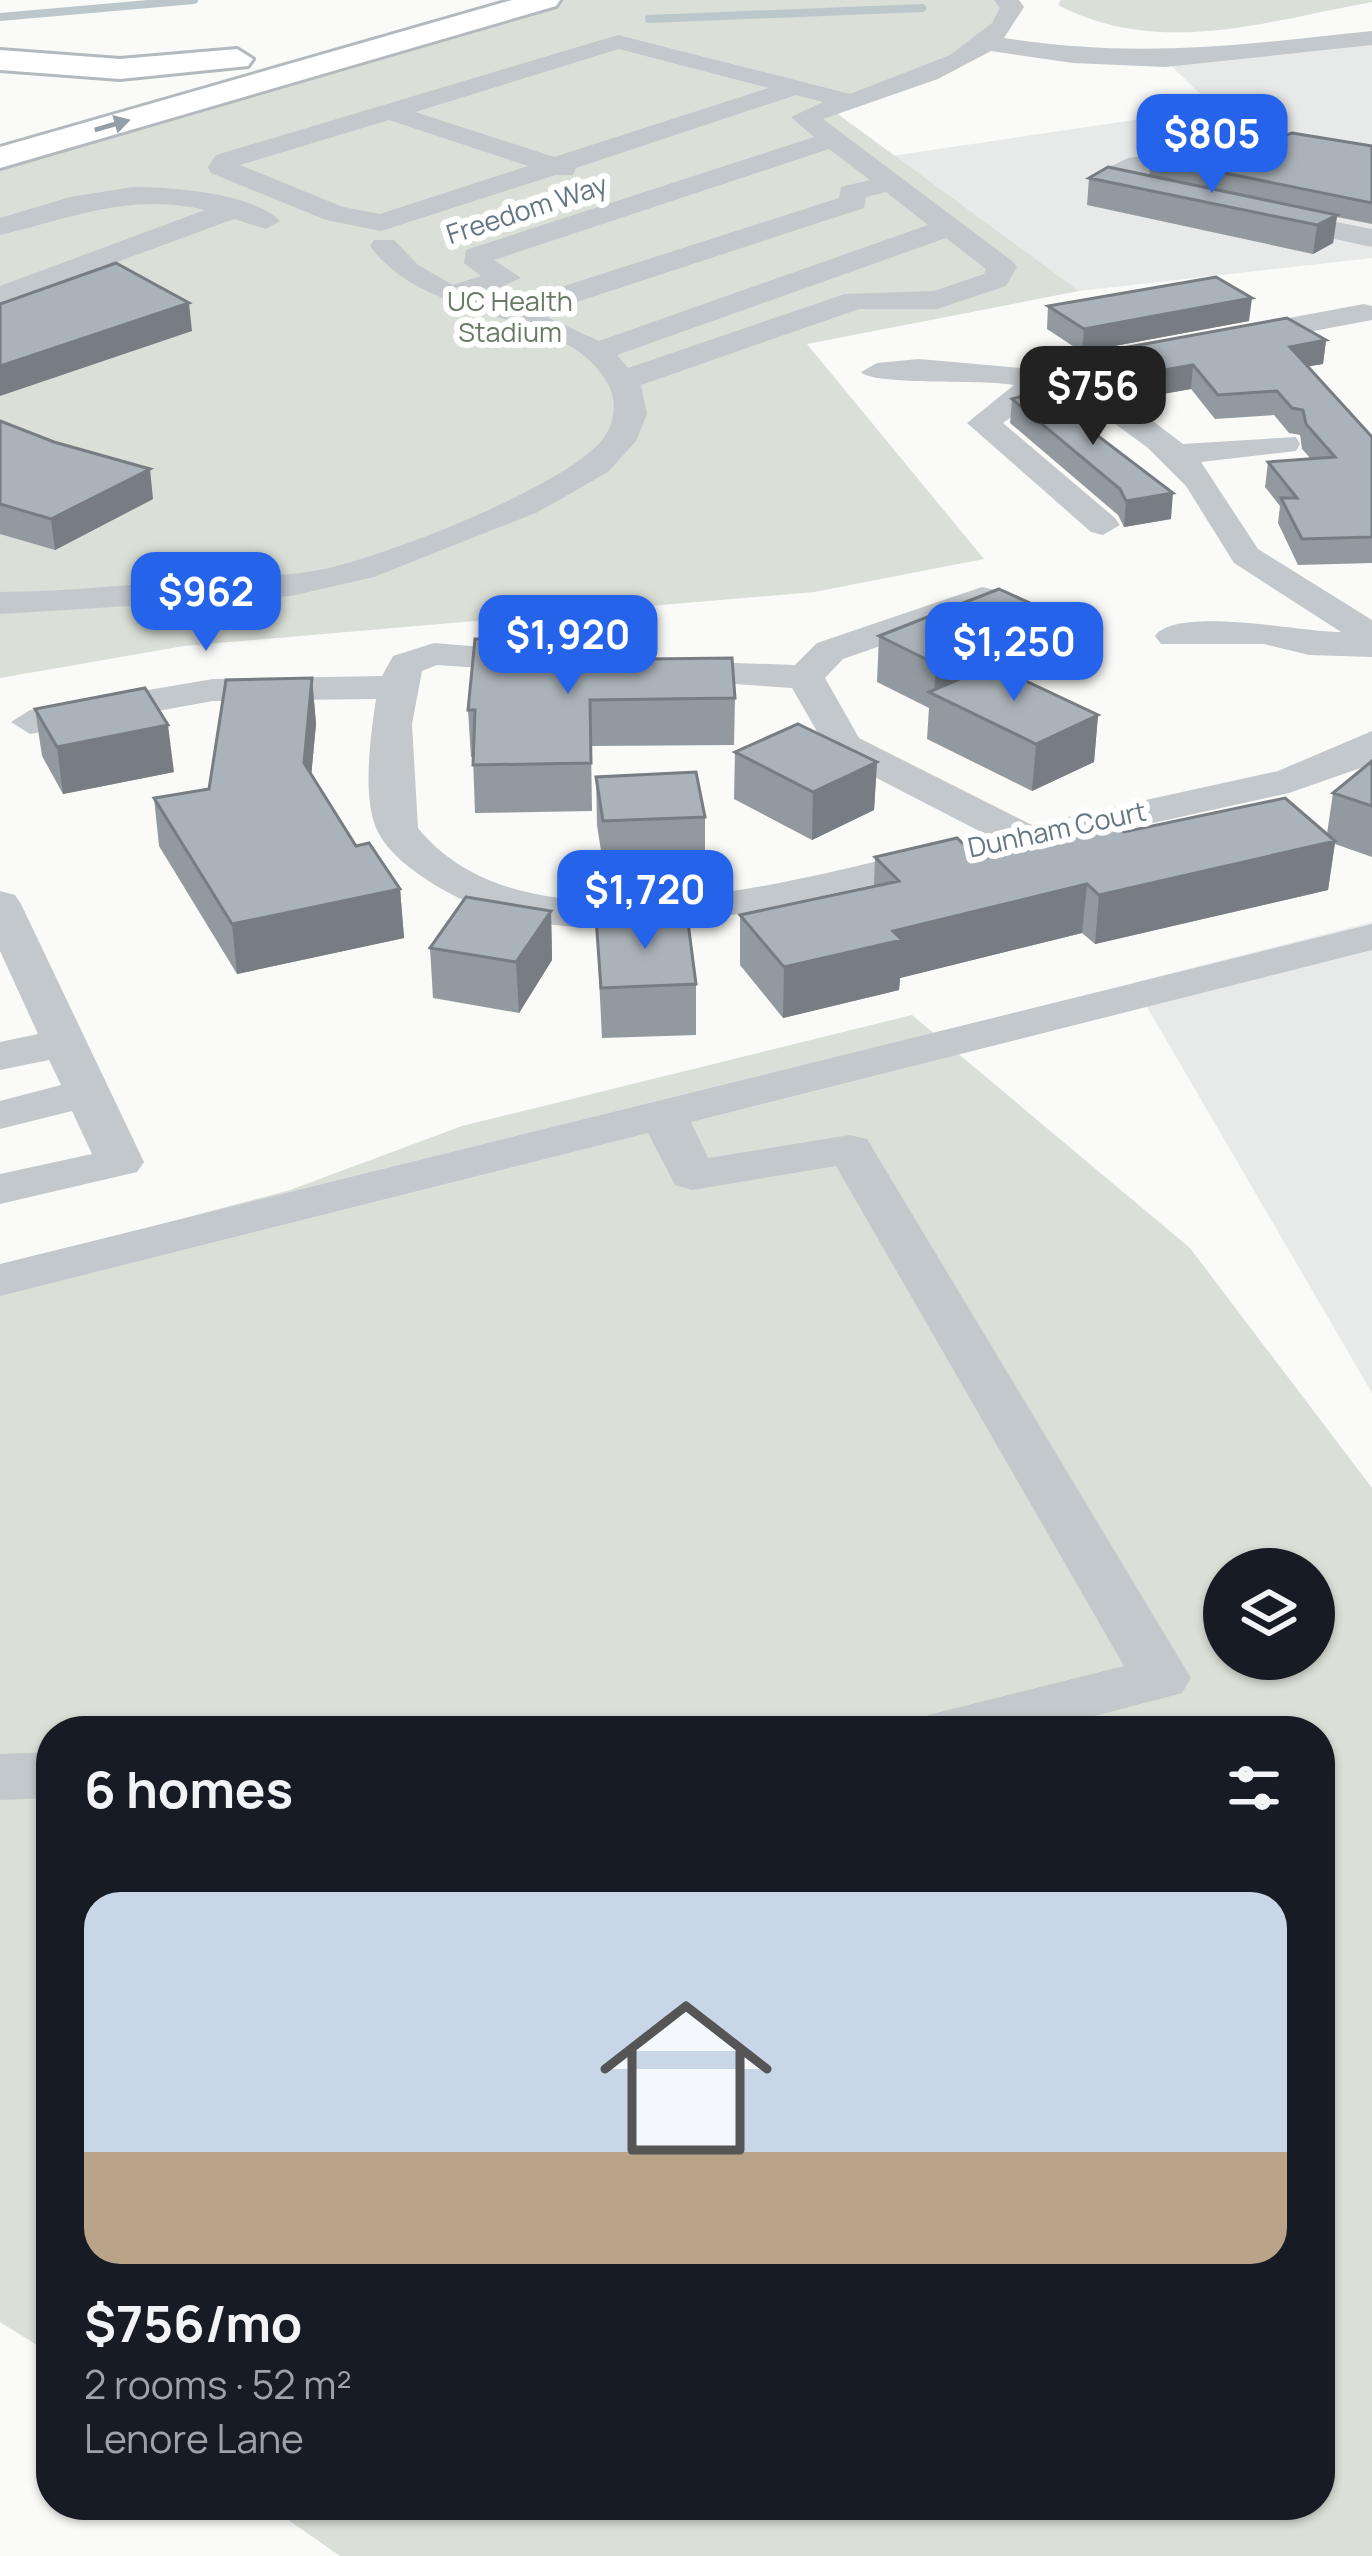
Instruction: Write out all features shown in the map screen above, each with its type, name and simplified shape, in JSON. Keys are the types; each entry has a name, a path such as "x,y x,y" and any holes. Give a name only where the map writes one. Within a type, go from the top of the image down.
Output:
{"highway":[{"path":"0,158 545,0"},
{"path":"0,60 84,68 201,64 307,45 374,16"}],"street":[{"path":"622,381 856,300 938,300 997,280 1002,267 833,139 793,121 916,80 989,43 1009,21 1012,7 1006,0"},
{"path":"796,87 381,223 352,219 221,164 618,42 796,87 850,102"},
{"path":"989,43 1073,56 1165,60 1365,44"},
{"path":"388,111 609,184"},
{"path":"456,294 516,275 478,262 476,256 833,139"},
{"name":"Freedom Way","path":"0,227 92,198 136,193 201,197 304,235 384,246 440,239 717,147"},
{"path":"1187,200 1118,185 1105,176 1137,164 1248,147"},
{"path":"803,149 822,170 861,160"},
{"path":"508,314 854,202 841,185 892,183"},
{"path":"0,296 184,228 290,196"},
{"path":"554,331 919,204"},
{"path":"1233,209 1372,238"},
{"path":"0,268 140,215 184,228"},
{"path":"594,353 950,227"},
{"path":"0,603 336,578 530,504 578,479 610,451 628,423 628,389 594,353 554,331 456,294 396,263 384,246"},
{"path":"1103,525 983,423 1033,378 1363,311"},
{"path":"878,372 941,368 1033,378 1118,412 1176,454 1217,501 1248,558 1334,605 1362,628 1371,644 1310,644 1264,633 1174,636"},
{"path":"1176,454 1284,444"},
{"path":"620,665 805,677 830,651 982,598"},
{"path":"1334,605 1372,602"},
{"path":"30,722 213,690 394,687 406,664 419,656 573,662"},
{"path":"805,677 844,746 1022,836"},
{"name":"Dunham Court","path":"394,687 392,804 398,830 449,877 527,908 572,916 670,914 1289,782 1370,750"},
{"path":"0,904 22,993 67,1042 120,1162 0,1189"},
{"path":"0,1280 1372,938"},
{"path":"0,1055 67,1042"},
{"path":"0,1114 90,1092"},
{"path":"663,1114 692,1175 850,1149 1161,1678 1010,1716"},
{"path":"0,1777 36,1776"}],"shaded area":[{"path":"1372,38 1372,258 1079,291 891,156 1215,108 1165,60"},
{"path":"1372,922 1372,1393 1133,983"}],"green space":[{"name":"UC Health Stadium","path":"545,0 1006,0 989,43 831,109 1079,291 807,344 984,559 814,592 184,646 0,678 0,158"},
{"path":"1061,0 1372,2 1253,25 1174,32 1096,21 1058,5"},
{"path":"912,1015 1190,1248 1372,1488 1372,2556 340,2556 288,2520 1335,2520 1335,1716 36,1716 36,2345 0,2322 0,1267 290,1190 462,1126"}],"building":[{"path":"1292,133 1372,146 1372,203 1151,158 1265,142"},
{"path":"1108,167 1337,215 1317,225 1089,178"},
{"path":"116,263 189,303 0,366 0,304"},
{"path":"1216,277 1252,298 1084,329 1048,306"},
{"path":"1287,318 1326,340 1290,347 1372,437 1372,537 1302,539 1281,498 1297,498 1268,462 1335,457 1306,424 1303,410 1292,408 1277,391 1218,395 1193,365 1153,372 1117,349"},
{"path":"1039,391 1173,493 1126,501 1120,489 1012,399"},
{"path":"0,421 150,469 51,519 0,504"},
{"path":"999,589 1056,615 936,664 879,636"},
{"path":"475,639 559,639 558,660 732,658 735,698 590,700 591,763 473,765 475,710 468,710"},
{"path":"992,665 1098,715 1036,744 929,692"},
{"path":"312,678 304,763 356,846 369,843 400,889 232,924 154,798 209,789 226,680"},
{"path":"145,688 168,725 57,747 35,709"},
{"path":"798,724 877,762 813,792 735,752"},
{"path":"1372,761 1372,806 1333,793"},
{"path":"696,772 705,817 603,821 596,777"},
{"path":"1285,798 1335,841 1099,895 1087,884 893,931 902,940 784,967 740,915 899,881 875,857 957,838 979,859 1115,824 1124,832"},
{"path":"466,897 551,911 516,962 430,948"},
{"path":"687,915 696,984 601,988 596,918"}],"waterway":[{"path":"0,17 194,0"},
{"path":"649,19 922,8"}]}
